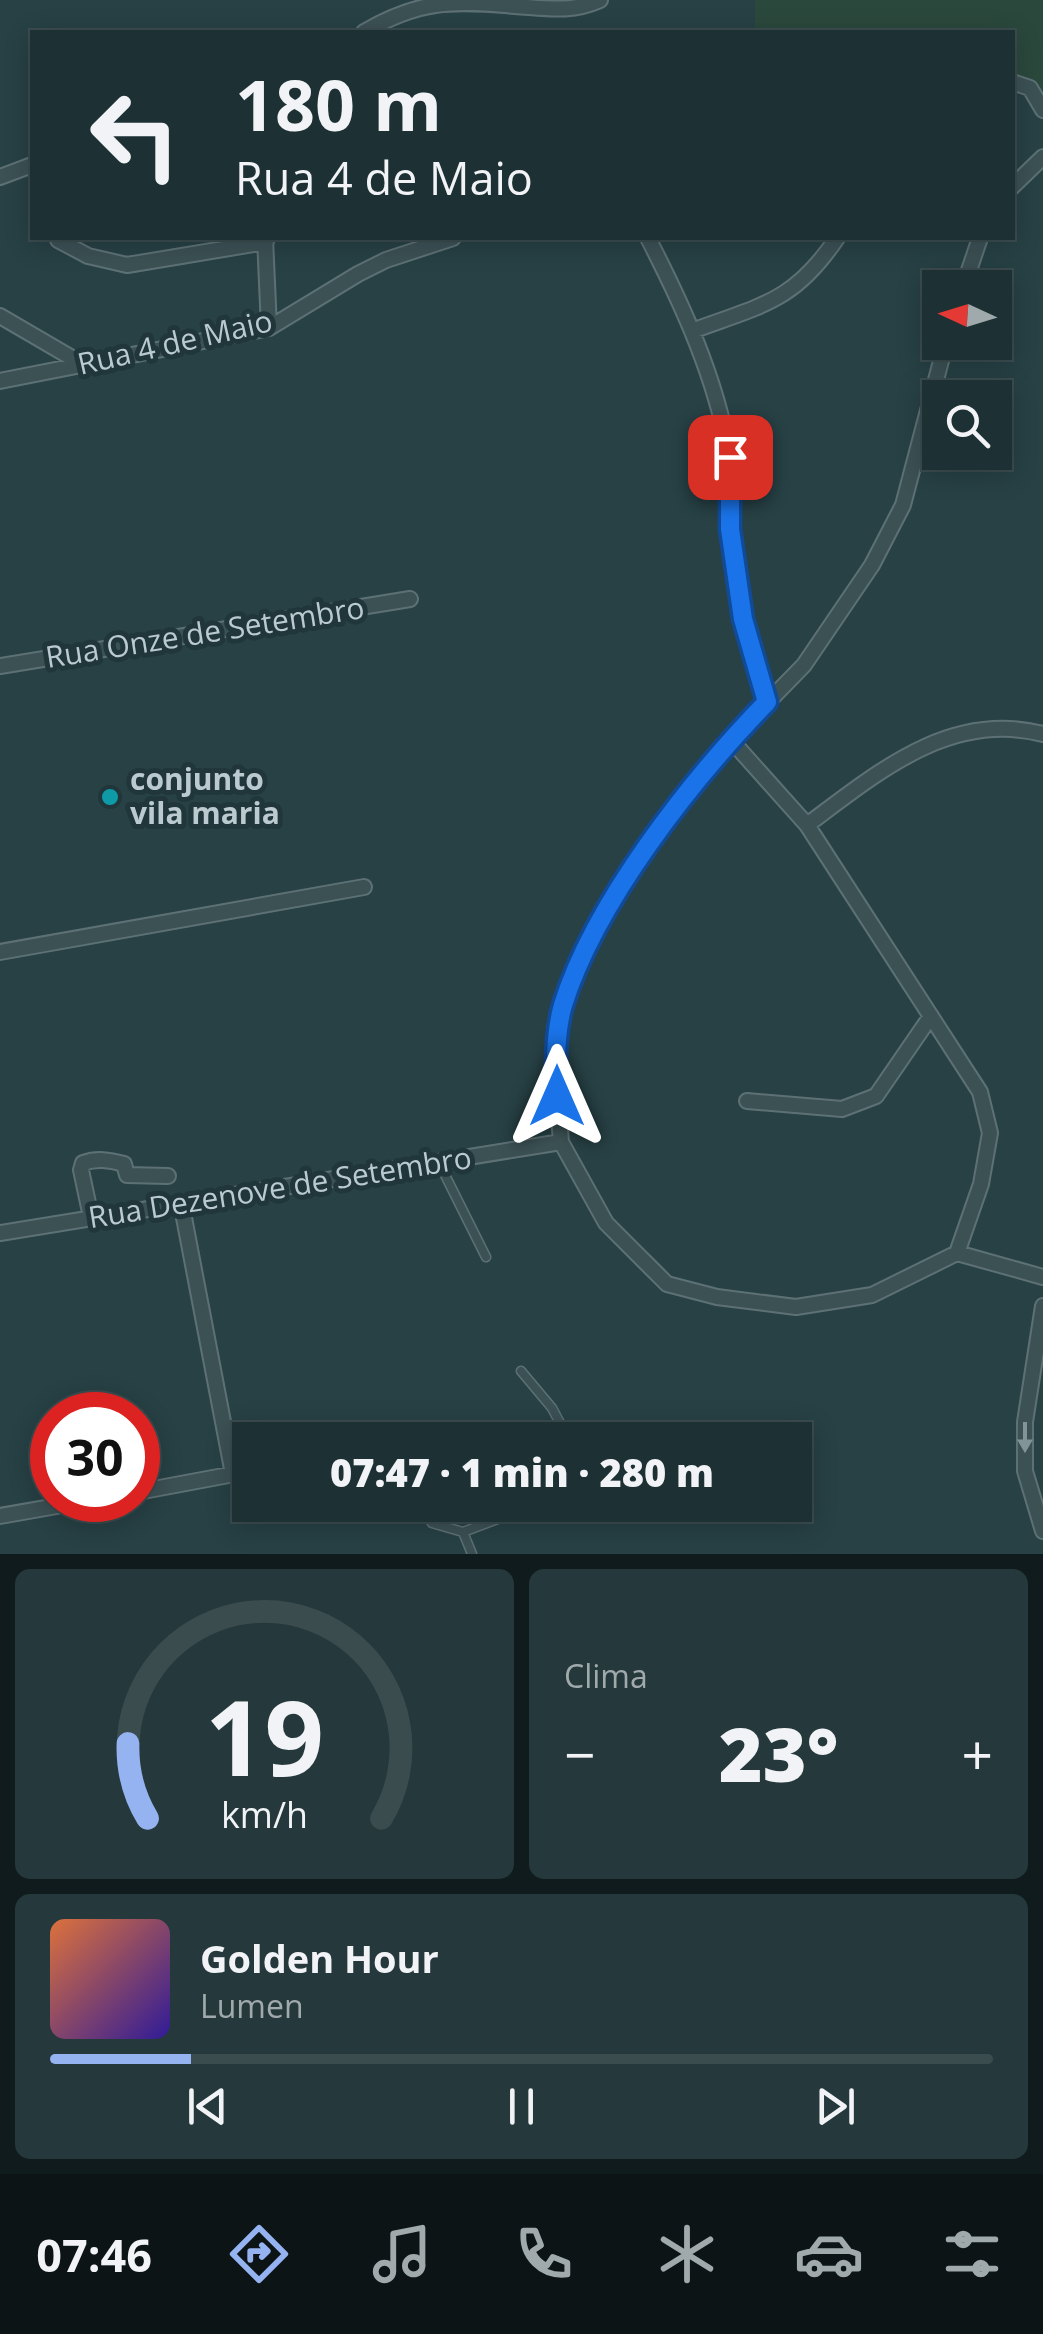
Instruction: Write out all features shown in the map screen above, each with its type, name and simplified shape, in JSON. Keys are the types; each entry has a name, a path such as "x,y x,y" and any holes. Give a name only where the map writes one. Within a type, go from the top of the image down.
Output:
{"street":[{"path":"368,30 408,9 434,4 586,6 600,0"},
{"path":"1015,83 1030,88 1043,110"},
{"path":"1015,184 1043,157"},
{"path":"0,177 30,166"},
{"path":"58,240 88,256 126,265 266,240 268,328"},
{"name":"Rua 4 de Maio","path":"0,382 268,328 386,260 447,240"},
{"path":"649,240 692,331 714,390 730,457 730,529 743,619 767,702"},
{"path":"692,331 787,295 816,269 836,240"},
{"path":"969,270 979,240"},
{"path":"0,316 84,364"},
{"path":"941,360 903,504 872,565 804,664 731,740 648,846 598,926 563,1006 555,1067 561,1142 606,1222 667,1284 717,1297 796,1307 872,1295 957,1253 1043,1276"},
{"name":"Rua Onze de Setembro","path":"0,666 410,599"},
{"path":"806,825 890,764 935,742 970,729 1043,734"},
{"path":"731,740 806,825 980,1092 990,1133 981,1184 957,1253"},
{"path":"0,952 364,887"},
{"path":"747,1102 842,1109 876,1096 931,1016"},
{"name":"Rua Dezenove de Setembro","path":"0,1233 561,1142"},
{"path":"91,1218 83,1163 110,1160 124,1164 127,1175 168,1176"},
{"path":"181,1202 232,1469"},
{"path":"1043,1306 1025,1422 1026,1471 1043,1531"},
{"path":"160,1488 232,1474"},
{"path":"0,1516 30,1511"}],"lane":[{"path":"439,1164 486,1258"},
{"path":"522,1371 559,1422"},
{"path":"431,1522 463,1532 490,1522"},
{"path":"463,1532 472,1554"}],"green space":[{"path":"755,0 1043,0 1043,92 1035,81 1015,76 1015,30 755,30"}],"place":[{"name":"conjunto vila maria","path":"110,797"}],"route":[{"path":"557,1096 555,1067 563,1006 598,926 658,830 767,702 743,619 730,529 730,457"}]}
